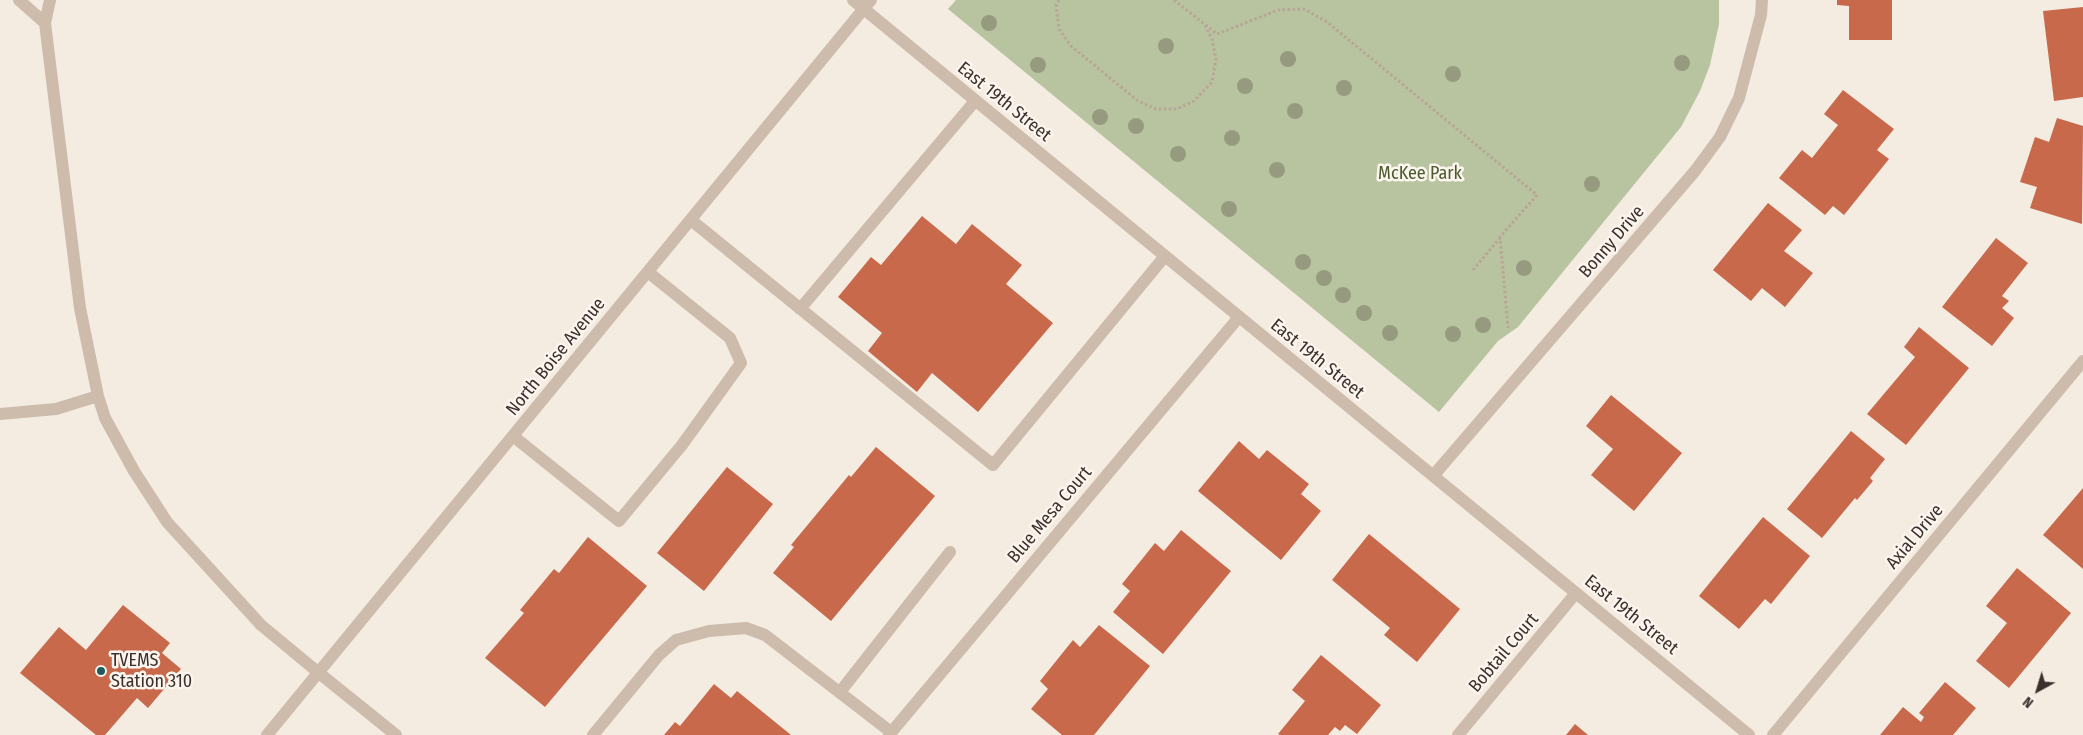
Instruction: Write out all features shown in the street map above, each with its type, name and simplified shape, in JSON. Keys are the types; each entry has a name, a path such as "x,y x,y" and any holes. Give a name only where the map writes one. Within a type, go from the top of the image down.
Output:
{"street":[{"path":"19,0 45,23"},
{"path":"50,0 45,23 80,308 98,396 105,418 134,471 167,522 261,625 396,735"},
{"name":"East 19th Street","path":"853,0 868,5 975,101 1749,735"},
{"name":"Bonny Drive","path":"1433,476 1696,171 1720,137 1739,98 1761,15 1762,0"},
{"name":"North Boise Avenue","path":"267,735 868,5"},
{"path":"800,309 975,101"},
{"path":"691,220 993,465 1165,256"},
{"path":"513,436 619,522 682,445 740,364 730,338 648,272"},
{"name":"Blue Mesa Court","path":"890,733 1239,317"},
{"name":"Axial Drive","path":"1773,735 2083,361"},
{"path":"0,414 56,409 98,396"},
{"path":"840,692 950,552"},
{"name":"Bobtail Court","path":"1458,735 1576,593"},
{"path":"593,735 659,655 676,640 709,631 746,628 765,635 890,733"}],"path":[{"path":"1058,0 1056,5 1059,29 1071,46 1138,101 1156,109 1177,108 1194,102 1212,82 1216,59 1212,39 1204,23"},
{"path":"1174,0 1217,34 1278,10 1304,9 1327,22 1537,195 1473,270"},
{"path":"1500,237 1508,328"}],"green space":[{"name":"McKee Park","path":"956,0 1719,0 1719,24 1710,65 1700,91 1681,127 1518,327 1498,341 1439,412 948,9"}],"building":[{"path":"1837,0 1892,0 1892,40 1849,40 1849,6 1837,5"},
{"path":"2083,7 2083,97 2054,101 2043,11"},
{"path":"1843,90 1894,129 1877,150 1889,159 1844,215 1833,206 1825,215 1779,178 1802,150 1812,158 1838,125 1824,114"},
{"path":"2057,118 2083,126 2082,224 2030,208 2037,187 2020,182 2035,137 2049,142"},
{"path":"1768,203 1802,230 1784,251 1813,273 1785,307 1762,288 1751,301 1713,270"},
{"path":"922,216 956,244 972,224 1022,265 1006,284 1053,323 978,412 932,373 917,392 868,351 882,333 838,297 871,257 881,265"},
{"path":"1996,238 2028,263 2002,296 2009,301 2002,308 2014,318 1992,346 1942,307"},
{"path":"1919,327 1969,368 1906,445 1867,414 1915,357 1904,347"},
{"path":"1611,395 1682,453 1634,511 1591,475 1613,449 1586,426"},
{"path":"1851,431 1885,459 1870,478 1873,481 1857,500 1855,498 1822,538 1787,509"},
{"path":"1239,441 1259,459 1267,450 1309,484 1301,494 1321,511 1281,560 1198,491"},
{"path":"876,447 935,496 831,621 773,573 794,547 791,545 849,475 851,477"},
{"path":"727,467 773,504 704,591 657,553"},
{"path":"2083,488 2083,569 2043,535"},
{"path":"1763,517 1810,556 1771,604 1765,599 1739,629 1699,596"},
{"path":"1181,530 1231,571 1163,654 1113,612 1130,591 1122,584 1155,543 1164,551"},
{"path":"1369,534 1460,609 1417,662 1384,635 1390,628 1332,580"},
{"path":"588,537 647,586 545,707 485,658 524,613 520,610 554,569 559,573"},
{"path":"2017,568 2071,613 2009,688 1976,661 2007,623 1986,606"},
{"name":"TVEMS Station 310","path":"123,605 170,643 162,653 181,669 148,708 137,698 105,735 96,735 20,673 59,627 86,650"},
{"path":"1099,625 1150,666 1094,735 1062,735 1031,709 1048,689 1040,681 1073,640 1080,647"},
{"path":"1321,655 1381,705 1357,734 1345,725 1340,731 1335,727 1328,735 1278,734 1305,701 1292,690"},
{"path":"1945,682 1976,708 1953,735 1880,735 1903,707 1921,722 1924,717 1919,713"},
{"path":"714,684 731,698 737,691 791,735 664,735 675,722 680,726"},
{"path":"1575,724 1588,735 1566,735"}],"place":[{"name":"TVEMS Station 310","path":"101,671"}]}
